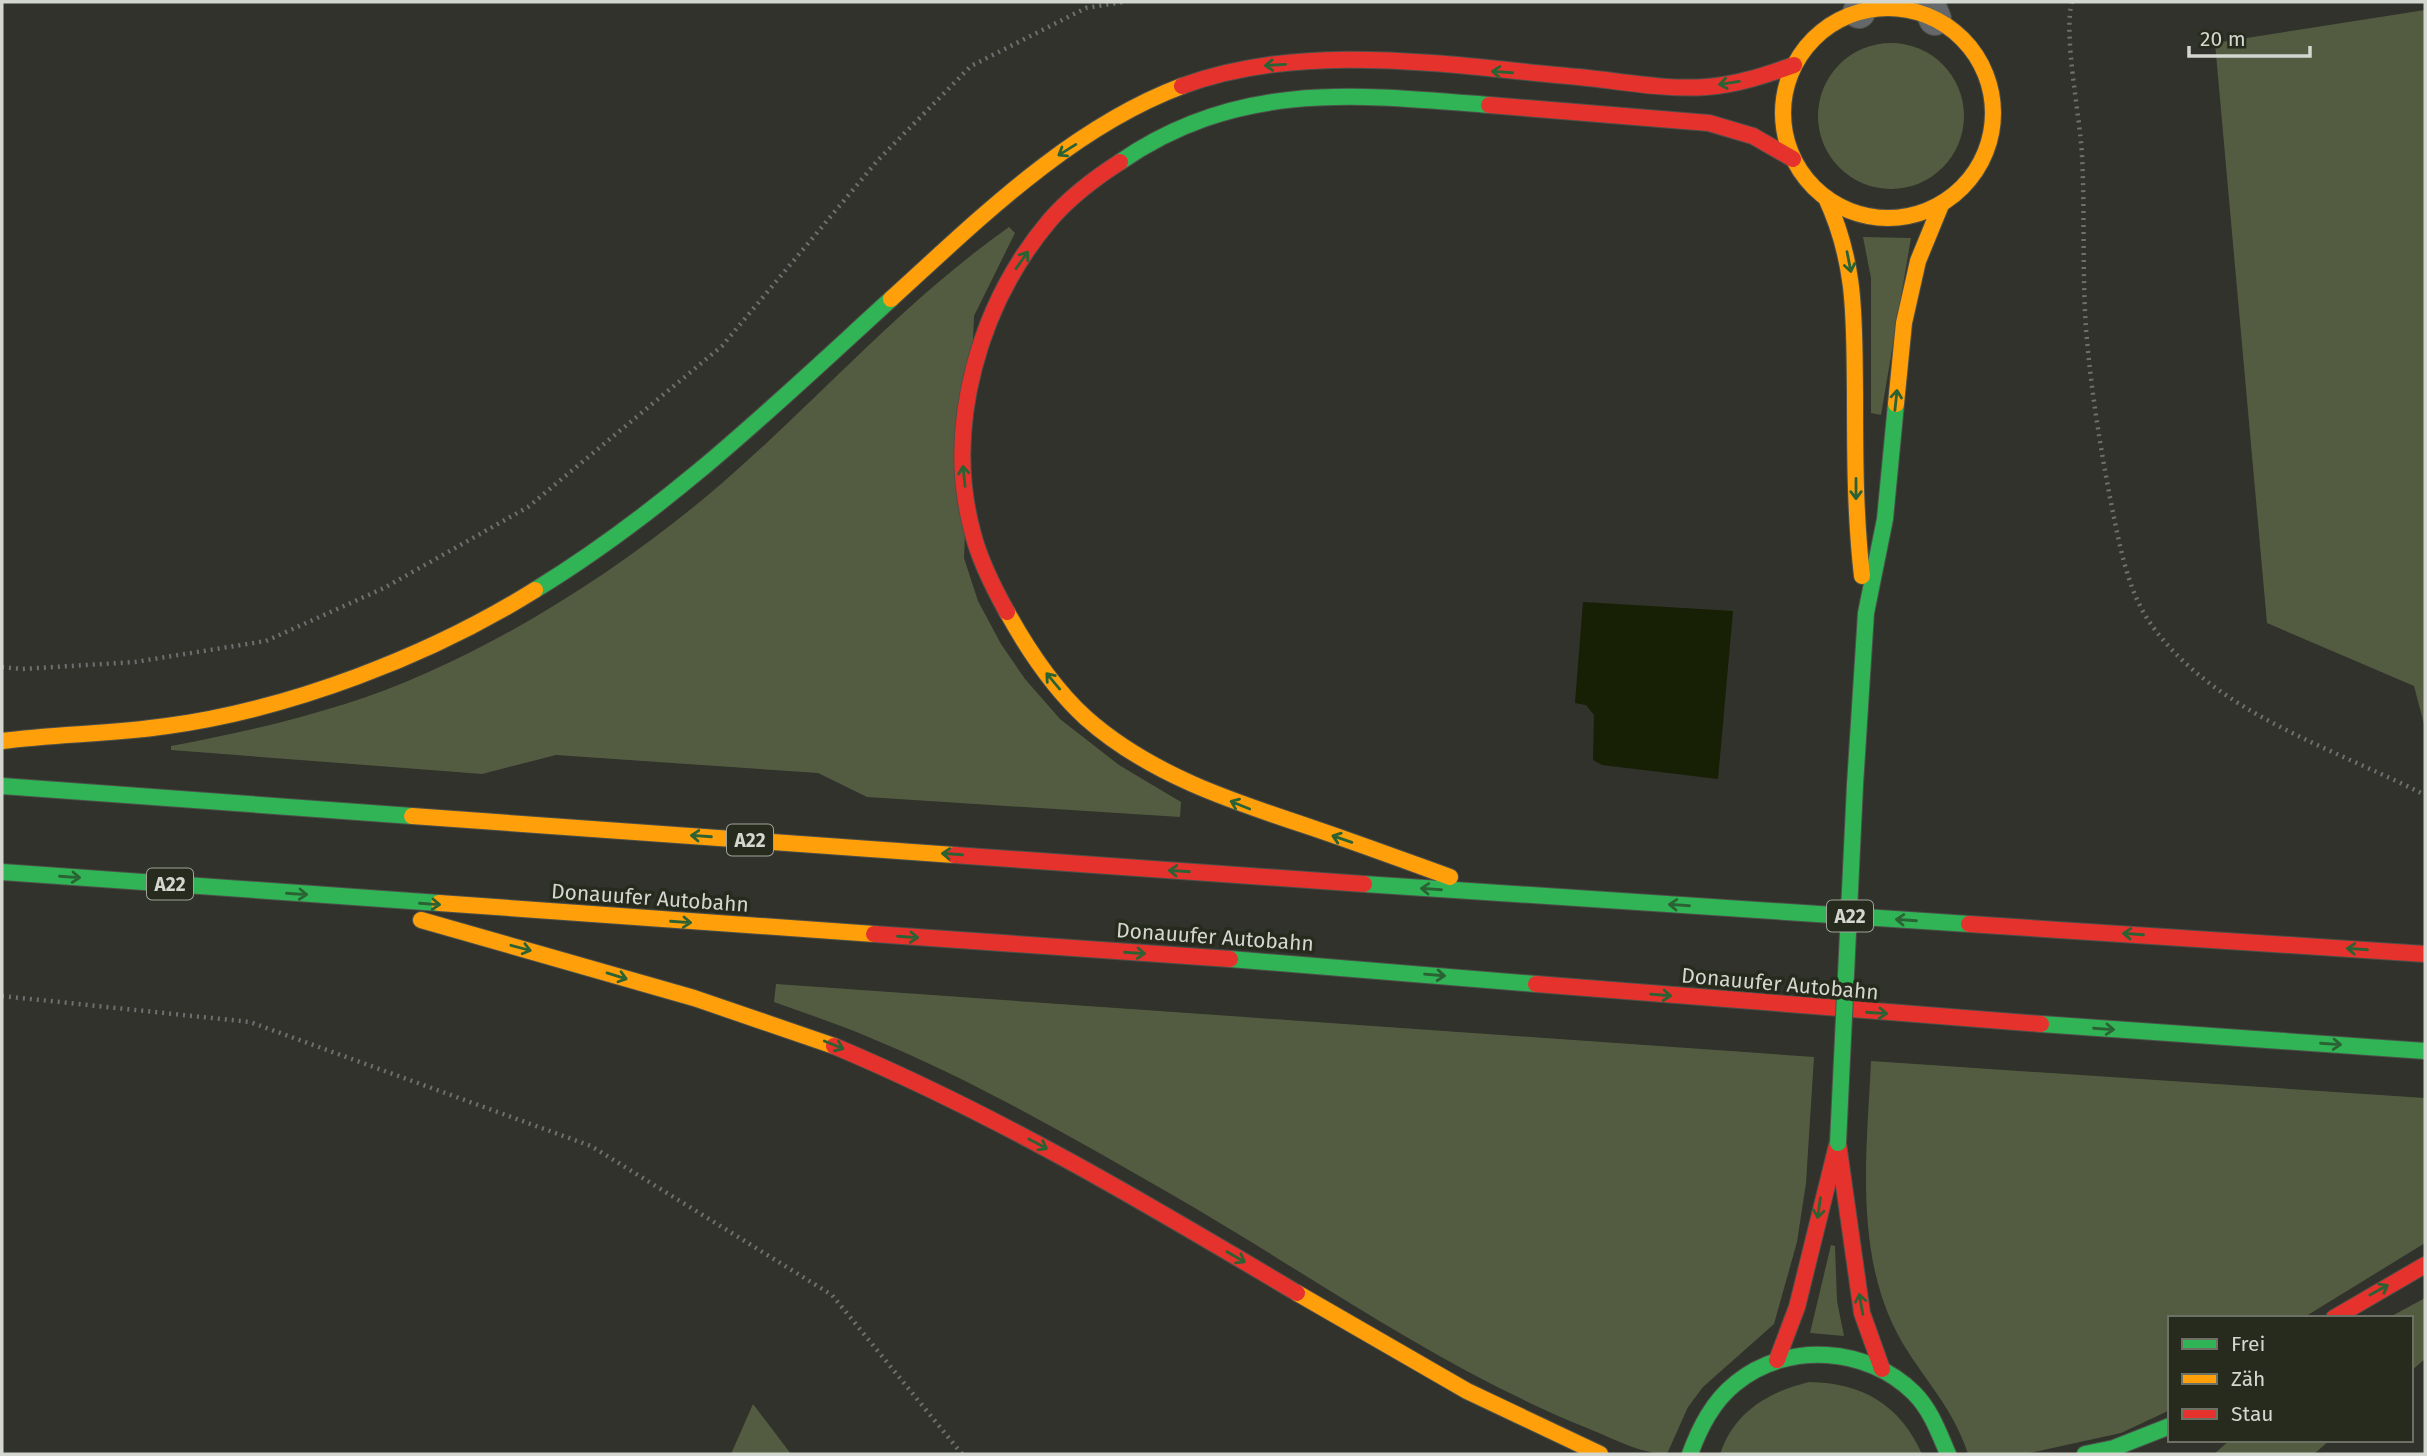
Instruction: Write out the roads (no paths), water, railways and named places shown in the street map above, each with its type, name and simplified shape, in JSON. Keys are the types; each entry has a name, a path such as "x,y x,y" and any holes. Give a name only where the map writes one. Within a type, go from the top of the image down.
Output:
{"main road":[{"path":"1862,7 1931,10 1968,45 1981,62 1993,93 1993,126 1984,157 1967,184 1941,205 1913,216 1883,219 1853,213 1826,198 1807,180 1793,159 1784,128 1784,95 1794,65 1811,42 1833,23 1862,7"},
{"path":"2,741 93,735 187,723 280,702 368,672 464,631 541,588 628,530 670,497 908,282 1055,157 1128,111 1195,81 1265,65 1335,62 1423,65 1704,87 1755,79 1794,65"},
{"path":"1499,894 1248,808 1189,783 1134,752 1097,725 1052,681 1023,641 994,590 972,530 963,470 965,403 984,335 1014,272 1050,220 1098,176 1146,143 1205,116 1273,100 1350,97 1450,102 1709,123 1737,128 1767,141 1793,159"},
{"path":"1826,198 1840,228 1854,290 1856,522 1866,613"},
{"path":"1882,1369 1863,1316 1852,1256 1848,1196 1838,1143 1855,785 1866,613 1885,519 1910,290 1929,231 1941,205"},
{"name":"A22","path":"2,786 1499,894 2425,954"},
{"name":"Donauufer Autobahn","path":"2,872 1367,969 1785,1006 2425,1051"},
{"path":"338,897 729,1008 803,1032 884,1066 1072,1162 1507,1415 1600,1454"},
{"path":"1777,1360 1800,1306 1813,1254 1821,1194 1838,1143"},
{"path":"2337,1316 2425,1265"},
{"path":"1690,1454 1698,1430 1718,1400 1745,1376 1777,1360 1812,1354 1849,1357 1882,1369 1913,1393 1937,1424 1948,1454"},
{"path":"2085,1454 2126,1444 2168,1427"}]}
